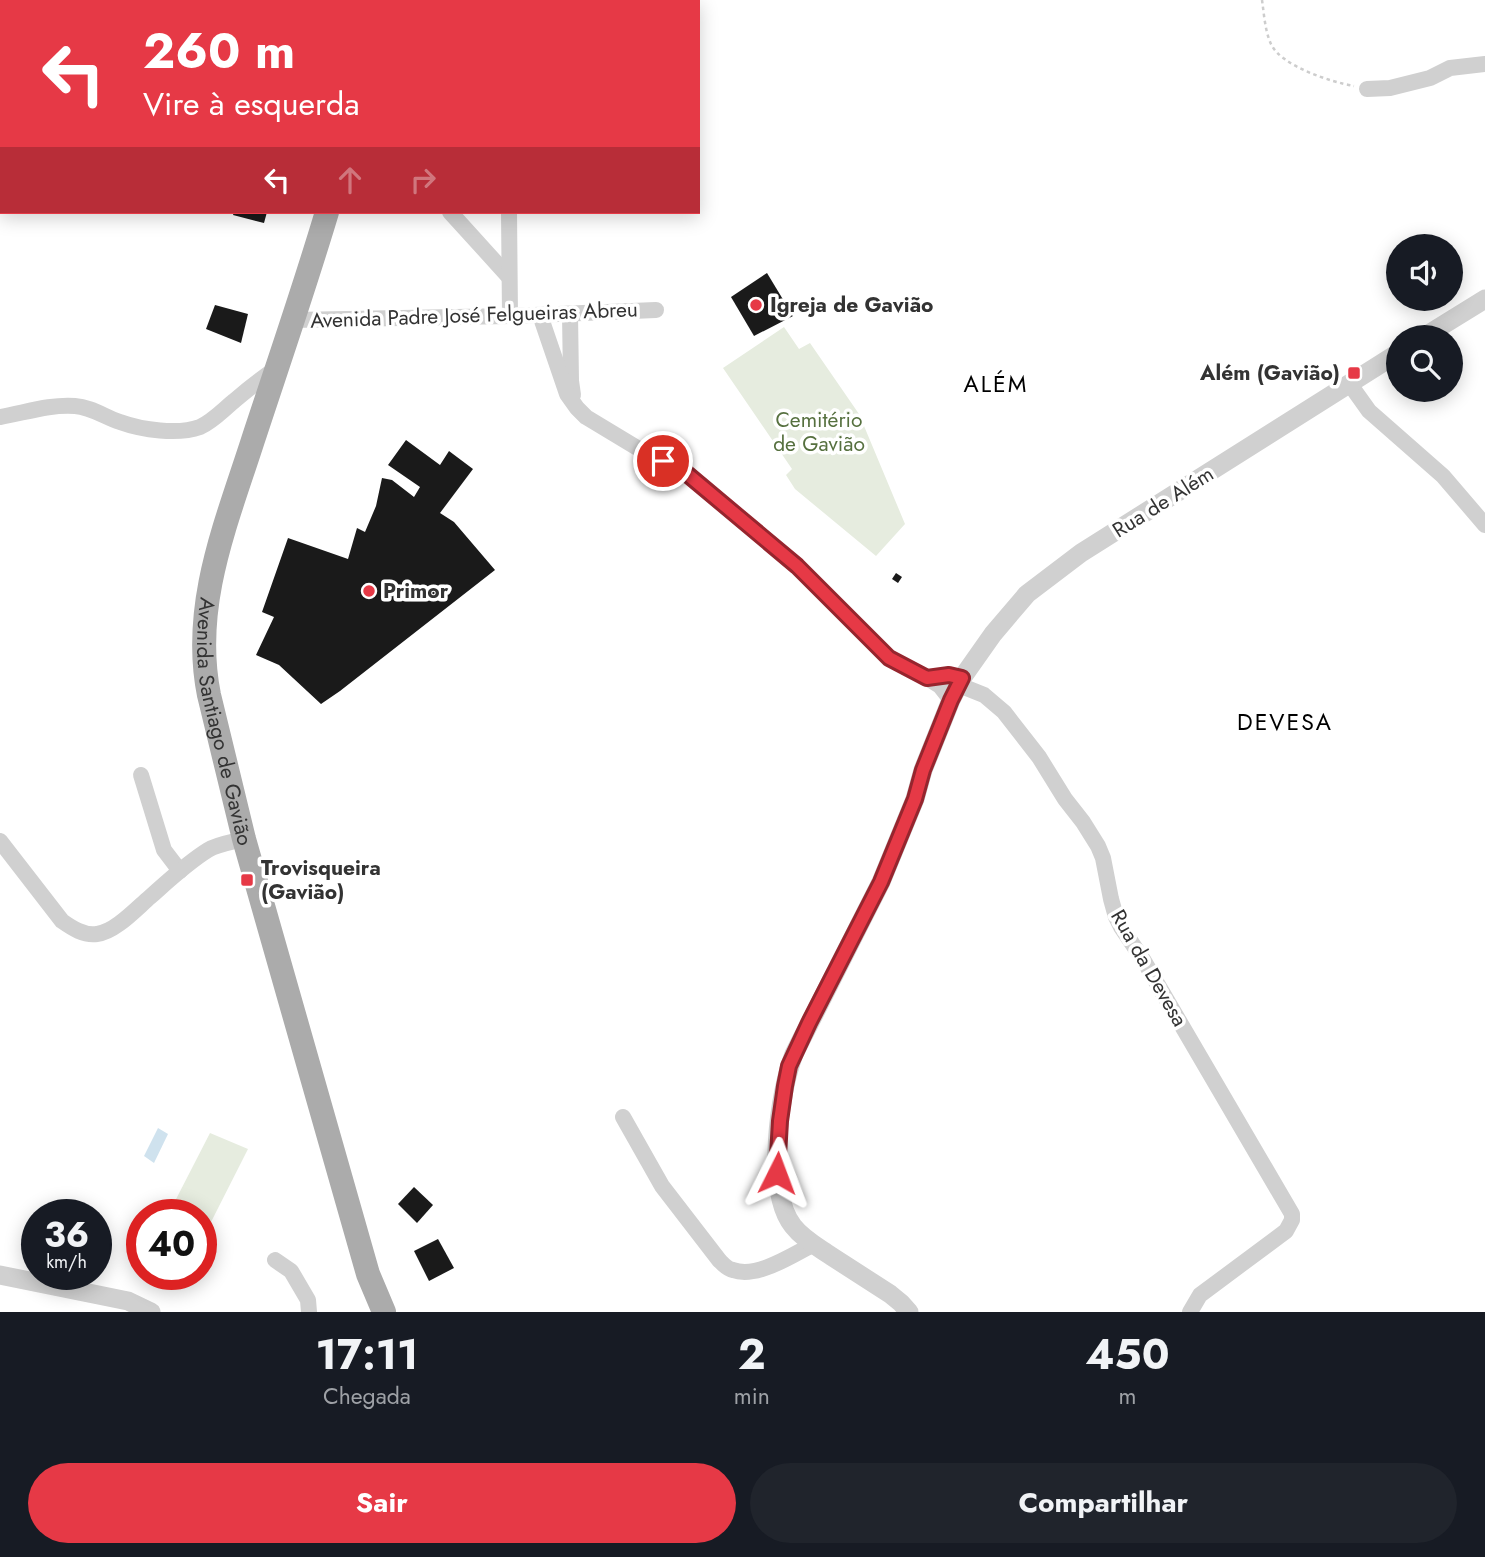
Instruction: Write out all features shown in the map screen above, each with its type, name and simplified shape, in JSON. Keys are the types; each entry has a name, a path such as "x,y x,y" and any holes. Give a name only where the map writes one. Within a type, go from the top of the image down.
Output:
{"main road":[{"name":"Avenida Santiago de Gavião","path":"326,214 211,579 204,622 205,674 244,839 368,1274 384,1312"},
{"name":"Avenida Santiago de Gavião","path":"368,1274 373,1312"}],"street":[{"path":"1367,89 1390,89 1430,78 1450,68 1485,64"},
{"path":"452,214 509,277"},
{"path":"509,214 510,316"},
{"path":"1443,325 1485,299"},
{"name":"Avenida Padre José Felgueiras Abreu","path":"292,320 656,310"},
{"path":"570,314 571,381 577,408"},
{"path":"540,315 566,394 586,417 686,473 797,566 889,658 940,687 957,688"},
{"name":"Rua de Além","path":"909,1312 890,1294 814,1244 791,1224 777,1184 780,1121 789,1066 881,882 957,688 1012,610 1042,581 1081,553 1386,360"},
{"path":"0,417 61,406 77,406 148,431 183,430 198,427 212,419 277,368"},
{"path":"1349,383 1369,411 1443,476 1485,525"},
{"path":"927,678 949,675 957,688"},
{"name":"Rua da Devesa","path":"957,688 984,695 1004,712 1039,757 1098,846 1105,865 1113,908 1121,927 1144,961 1293,1214 1286,1231 1200,1295 1190,1312"},
{"path":"141,775 164,850 180,871"},
{"path":"0,841 62,921 83,933 97,934 111,929 129,916 211,848 244,839"},
{"path":"623,1117 662,1186 719,1261 730,1270 756,1271 814,1244"},
{"path":"275,1260 291,1271 307,1300 309,1312"},
{"path":"0,1275 128,1301 151,1312"}],"path":[{"path":"1262,0 1268,36 1274,50 1286,60 1326,78 1367,89"}],"green space":[{"name":"Cemitério de Gavião","path":"784,327 799,349 810,343 859,414 905,524 876,556 795,489 786,475 792,469 723,368"},
{"path":"210,1133 248,1149 217,1210 217,1199 176,1199"}],"water":[{"path":"158,1128 168,1134 154,1163 144,1156"}],"building":[{"path":"233,214 266,214 264,223"},
{"path":"767,273 793,316 754,336 731,297"},
{"path":"215,305 248,314 241,343 206,329"},
{"name":"Primor","path":"406,440 440,465 449,451 473,469 440,513 454,522 495,570 321,704 279,665 256,655 274,617 262,612 288,538 348,559 357,528 365,532 376,506 382,478 392,480 414,497 420,487 388,465"},
{"path":"896,573 902,577 898,583 892,579"},
{"path":"414,1187 433,1205 417,1223 398,1204"},
{"path":"438,1239 454,1268 429,1281 414,1251"}],"place":[{"name":"Igreja de Gavião","path":"756,305"},
{"name":"Além (Gavião)","path":"1354,373"},
{"name":"Primor","path":"369,591"},
{"name":"Trovisqueira (Gavião)","path":"247,880"}],"district":[{"name":"ALÉM","path":"996,384"},
{"name":"DEVESA","path":"1285,722"}],"route":[{"path":"663,461 686,473 797,566 889,658 927,678 949,675 962,678 923,770 915,799 881,882 789,1066 780,1121 777,1173"}]}
